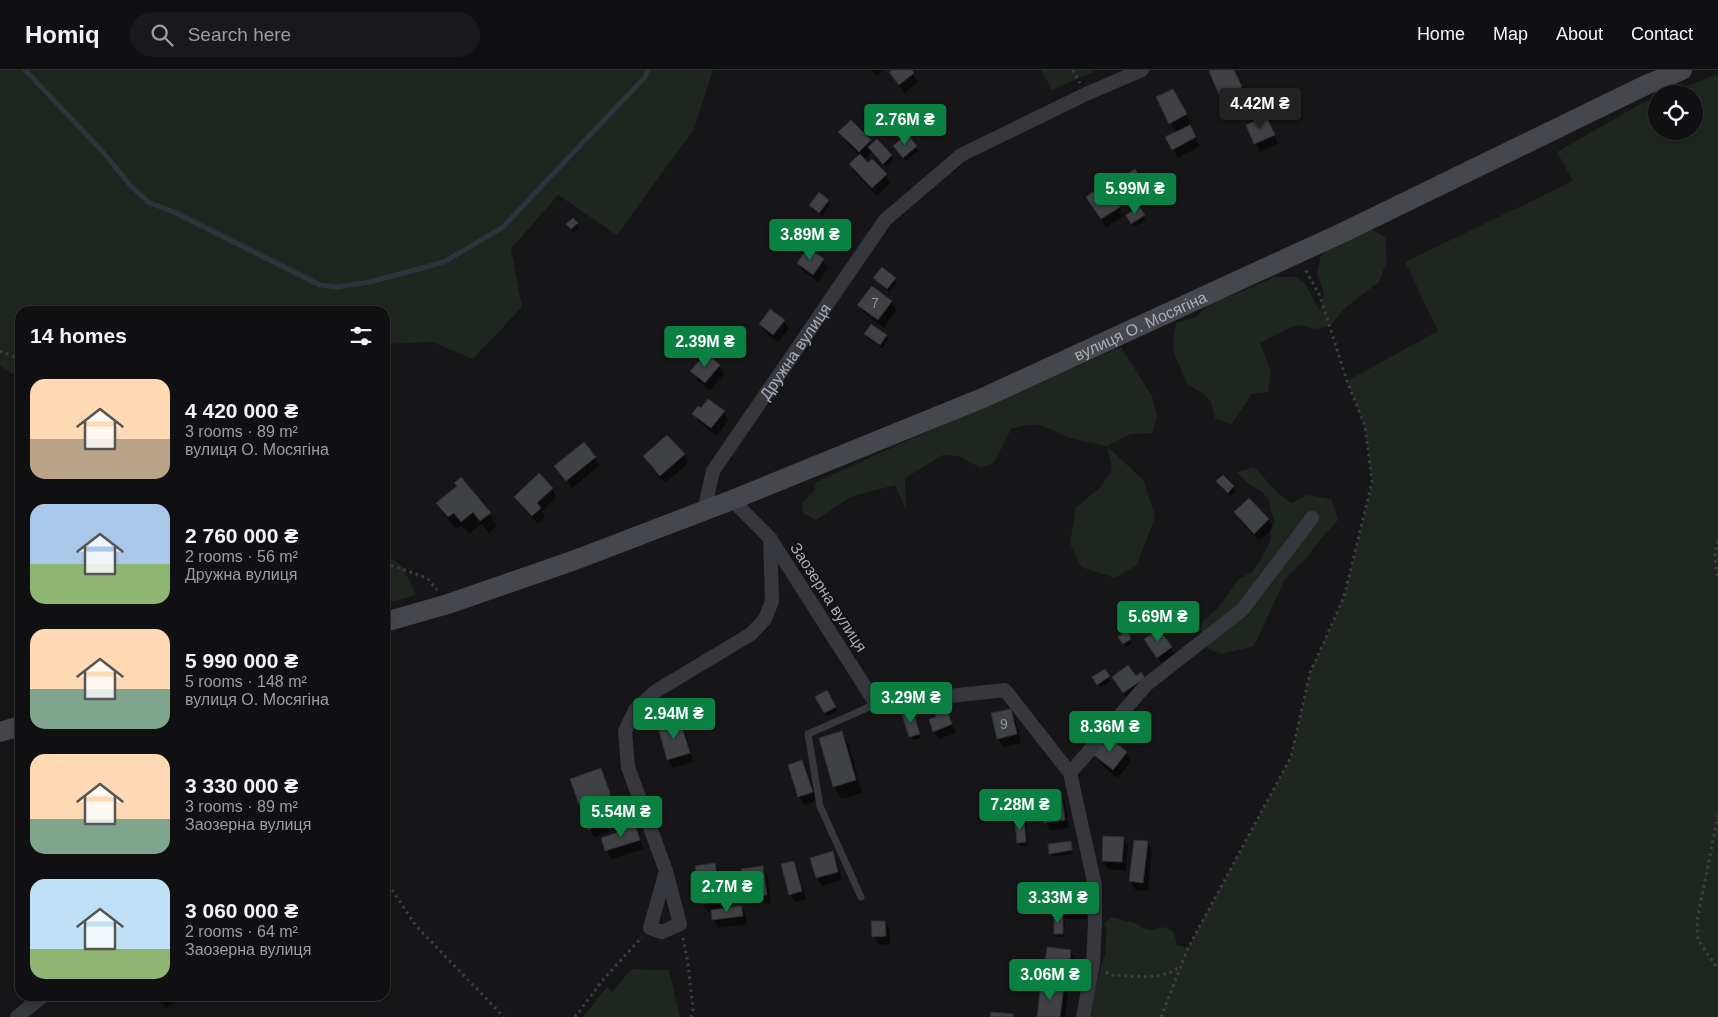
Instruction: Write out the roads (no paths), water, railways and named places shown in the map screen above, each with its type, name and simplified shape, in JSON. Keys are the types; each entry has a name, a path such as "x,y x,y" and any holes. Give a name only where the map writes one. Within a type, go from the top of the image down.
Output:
{"main road":[{"name":"вулиця О. Мосягіна","path":"704,510 985,397 1296,254 1646,85 1682,70"},
{"path":"390,621 448,604 574,560 704,510"},
{"path":"0,732 15,728"}],"street":[{"name":"Дружна вулиця","path":"704,510 713,472 885,220 961,155 1086,94 1142,70"},
{"name":"Заозерна вулиця","path":"732,500 770,538 876,704"},
{"path":"1070,772 1146,685 1242,610 1312,518"},
{"name":"Заозерна вулиця","path":"666,871 650,928 662,932 680,924 666,871 628,767 624,731 635,710 656,692 751,634 764,619 772,601 770,538"},
{"path":"876,704 1006,690 1070,772 1095,886 1093,963 1083,1017"},
{"path":"17,1017 36,1001"}],"lane":[{"path":"861,898 820,806 808,734 876,704"}],"waterway":[{"path":"25,70 103,152 130,185 148,202 176,213 320,285 337,287 370,282 444,262 503,227 645,77 648,70"}]}
